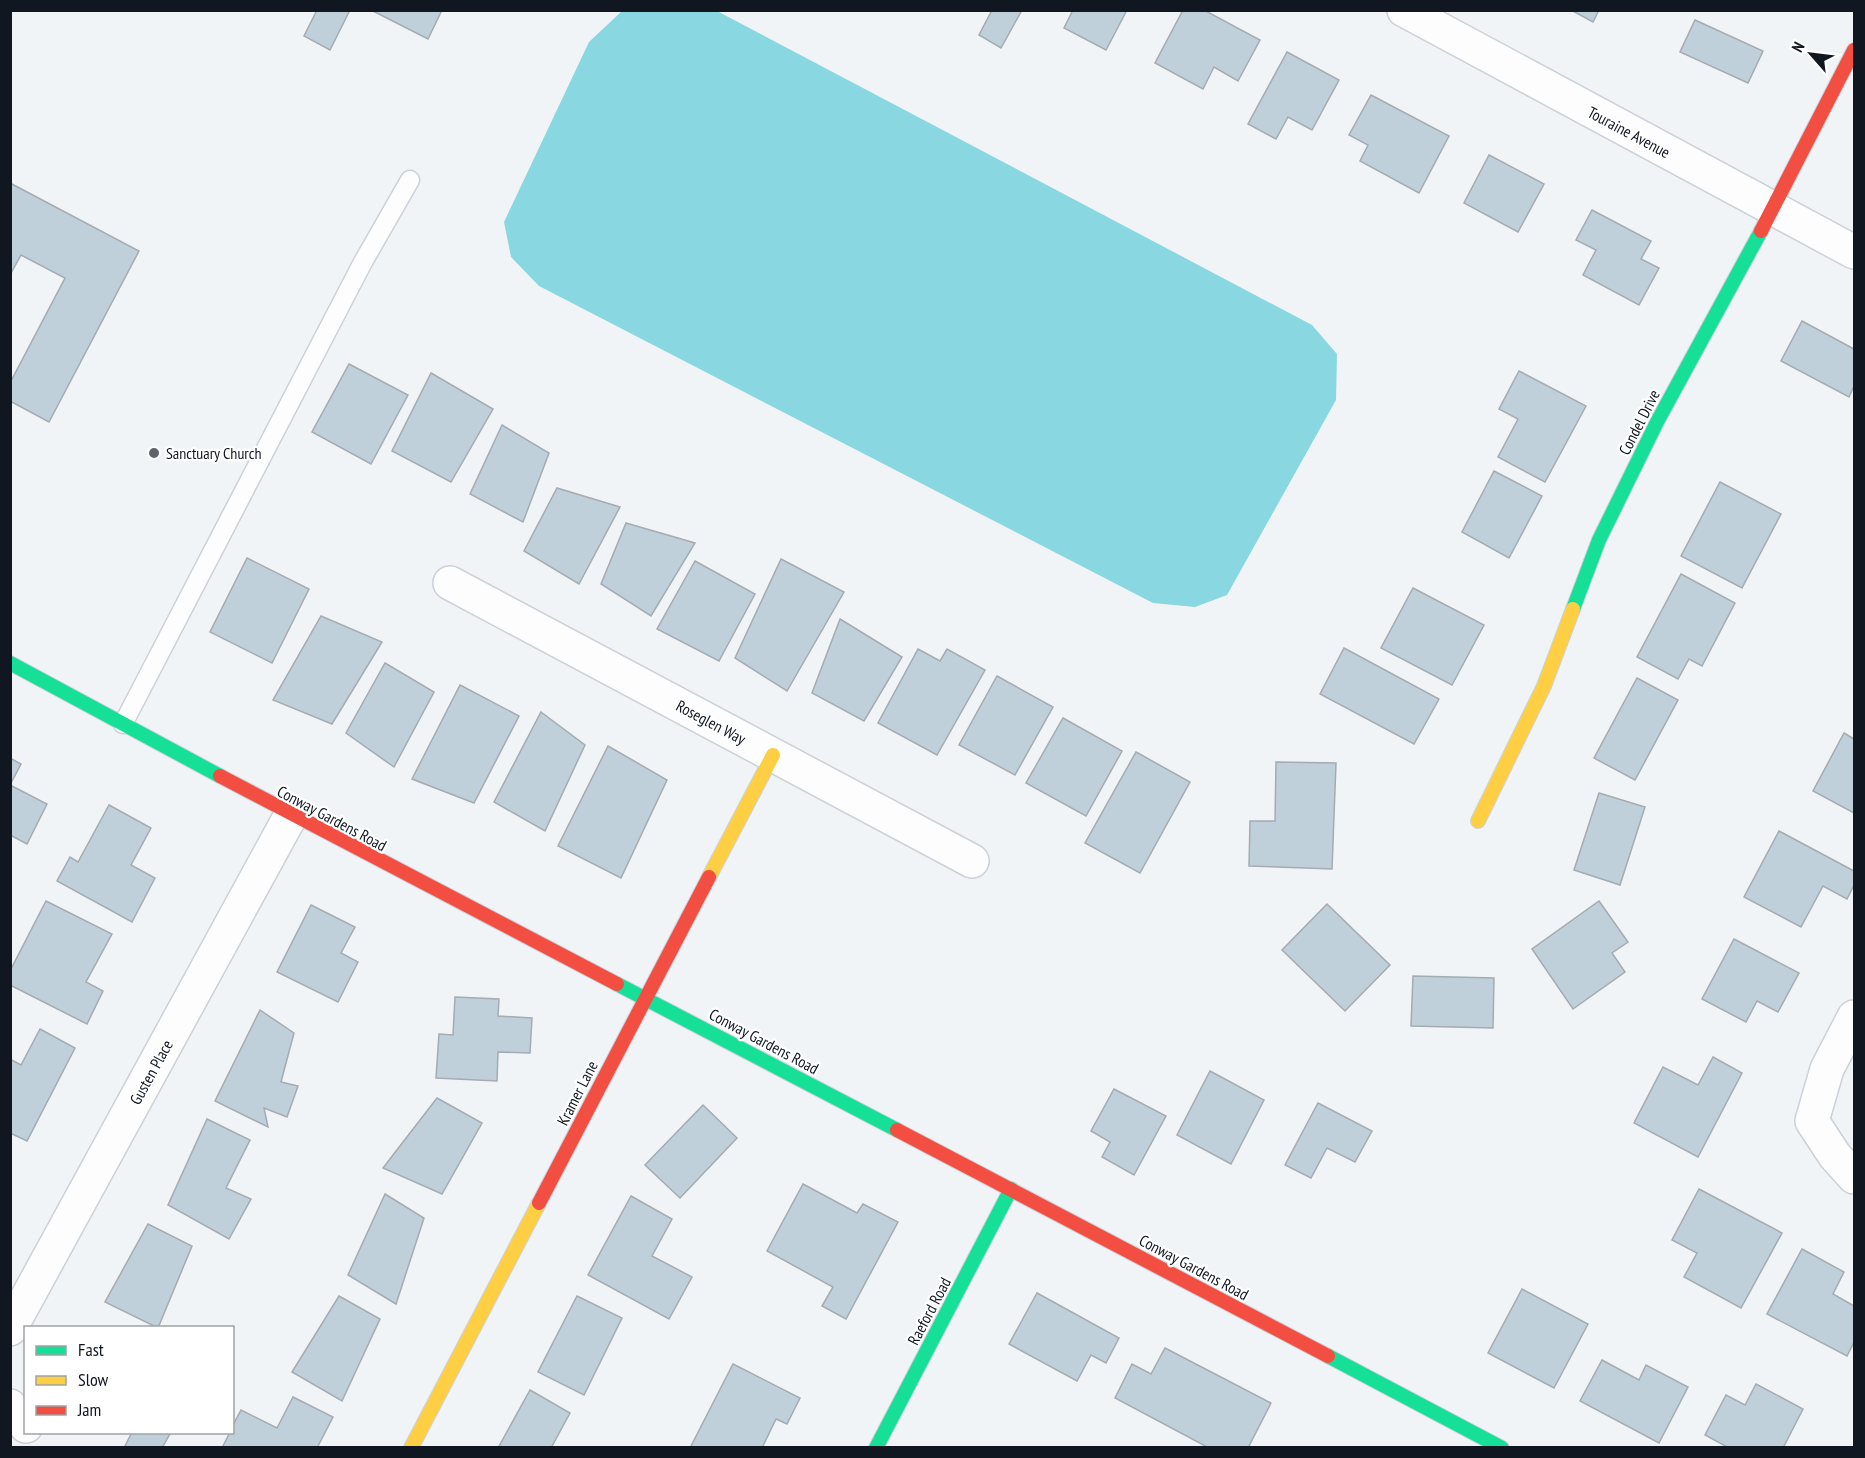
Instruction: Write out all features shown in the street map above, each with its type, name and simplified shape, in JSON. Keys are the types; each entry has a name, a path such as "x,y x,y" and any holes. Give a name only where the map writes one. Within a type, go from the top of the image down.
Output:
{"street":[{"name":"Touraine Avenue","path":"1404,10 1854,252"},
{"name":"Condel Drive","path":"1478,821 1544,686 1599,540 1657,422 1773,209 1854,50"},
{"name":"Roseglen Way","path":"450,584 972,861"},
{"name":"Conway Gardens Road","path":"10,663 291,815 1011,1189 1502,1448"},
{"name":"Kramer Lane","path":"411,1448 773,755"},
{"name":"Gusten Place","path":"10,1329 291,815"},
{"path":"1854,1017 1827,1069 1812,1121 1835,1156 1854,1177"},
{"name":"Raeford Road","path":"876,1448 1011,1189"},
{"path":"10,1406 24,1424"},
{"path":"31,1434 41,1448"}],"lane":[{"path":"123,724 363,262 410,180"}],"water":[{"path":"622,11 717,11 1312,325 1337,354 1336,400 1227,595 1195,607 1153,603 539,286 511,257 504,222 589,42"}],"building":[{"path":"317,10 350,10 330,50 304,36"},
{"path":"371,10 442,10 428,39"},
{"path":"992,10 1022,10 1001,48 979,35"},
{"path":"1073,10 1127,10 1106,50 1064,28"},
{"path":"1183,10 1204,10 1260,40 1238,81 1214,67 1203,89 1155,63"},
{"path":"1571,10 1599,10 1593,22"},
{"path":"1695,20 1763,51 1748,83 1680,52"},
{"path":"1287,52 1339,80 1312,130 1288,117 1276,139 1248,124"},
{"path":"1371,95 1449,136 1419,193 1360,161 1368,145 1349,135"},
{"path":"1489,155 1544,184 1518,232 1464,203"},
{"path":"10,183 139,251 49,422 10,401 10,383 65,278 21,255 10,275"},
{"path":"1592,210 1651,241 1641,259 1659,268 1639,305 1583,275 1596,250 1576,240"},
{"path":"1802,321 1854,349 1854,386 1849,397 1781,361"},
{"path":"349,364 408,395 371,464 312,432"},
{"path":"1519,371 1586,406 1545,482 1498,457 1518,419 1499,409"},
{"path":"431,373 493,409 451,482 392,451"},
{"path":"502,425 549,453 523,522 470,494"},
{"path":"1494,471 1542,496 1509,558 1462,532"},
{"path":"1720,482 1781,514 1742,588 1681,556"},
{"path":"557,488 620,507 579,584 524,551"},
{"path":"626,523 695,543 651,616 601,584"},
{"path":"247,558 309,589 272,663 210,632"},
{"path":"781,559 844,592 787,691 735,658"},
{"path":"695,561 755,594 719,661 657,629"},
{"path":"1681,574 1735,603 1702,666 1689,659 1678,679 1637,657"},
{"path":"1413,588 1484,625 1452,685 1381,648"},
{"path":"321,616 382,642 332,724 273,700"},
{"path":"840,619 902,657 864,721 812,693"},
{"path":"1344,648 1439,699 1414,744 1320,694"},
{"path":"918,649 940,661 947,649 985,670 937,755 878,723"},
{"path":"385,663 434,692 394,767 346,733"},
{"path":"997,676 1053,707 1015,775 959,745"},
{"path":"1637,678 1678,700 1635,780 1594,758"},
{"path":"460,685 519,716 474,803 412,779"},
{"path":"541,712 585,745 545,831 494,802"},
{"path":"1063,718 1122,751 1086,816 1026,783"},
{"path":"1844,733 1854,739 1854,813 1813,791"},
{"path":"608,746 667,780 621,878 558,846"},
{"path":"1136,752 1190,782 1140,873 1085,843"},
{"path":"10,758 21,764 10,785"},
{"path":"1276,762 1336,763 1332,869 1249,866 1250,821 1275,821"},
{"path":"10,785 47,804 27,844 10,835"},
{"path":"1599,793 1645,807 1620,885 1574,870"},
{"path":"109,805 151,828 131,865 155,878 132,922 57,881 70,857 78,862"},
{"path":"1779,831 1854,871 1854,885 1847,899 1823,886 1801,927 1744,897"},
{"path":"46,901 112,934 86,982 103,991 87,1024 10,985 10,971"},
{"path":"1599,901 1628,942 1612,953 1625,972 1573,1009 1532,949"},
{"path":"1327,904 1390,965 1345,1011 1282,950"},
{"path":"311,905 355,927 341,953 358,962 338,1002 277,972"},
{"path":"1734,939 1799,973 1778,1012 1757,1001 1746,1022 1702,999"},
{"path":"1413,976 1494,978 1493,1028 1411,1026"},
{"path":"455,997 499,999 498,1016 532,1018 530,1053 498,1052 497,1081 436,1078 439,1034 453,1035"},
{"path":"260,1010 294,1033 281,1082 298,1086 287,1117 264,1108 268,1127 215,1101"},
{"path":"40,1029 75,1048 27,1141 10,1133 10,1059 21,1065"},
{"path":"1713,1057 1742,1073 1698,1157 1634,1123 1663,1067 1698,1085"},
{"path":"1210,1071 1264,1100 1231,1164 1177,1135"},
{"path":"1114,1089 1166,1116 1134,1175 1102,1157 1110,1142 1091,1131"},
{"path":"437,1098 482,1123 442,1194 383,1168"},
{"path":"1318,1103 1372,1131 1355,1162 1327,1148 1311,1178 1285,1165"},
{"path":"703,1105 737,1138 680,1198 645,1165"},
{"path":"207,1119 250,1140 226,1188 251,1199 229,1239 168,1205"},
{"path":"803,1184 857,1213 863,1204 898,1222 846,1319 822,1306 833,1287 767,1251"},
{"path":"1699,1189 1782,1233 1741,1308 1684,1277 1697,1253 1672,1240"},
{"path":"385,1194 424,1218 396,1304 348,1275"},
{"path":"631,1196 672,1219 652,1256 692,1277 669,1319 588,1275"},
{"path":"148,1224 192,1246 159,1326 154,1326 105,1302"},
{"path":"1802,1249 1844,1272 1833,1294 1854,1306 1854,1342 1847,1356 1767,1314"},
{"path":"1522,1289 1588,1324 1554,1388 1488,1353"},
{"path":"1037,1293 1119,1338 1106,1363 1091,1355 1077,1381 1009,1344"},
{"path":"339,1296 380,1319 342,1401 292,1372"},
{"path":"577,1296 622,1318 584,1395 538,1372"},
{"path":"1165,1348 1271,1403 1248,1448 1209,1448 1115,1398 1132,1364 1151,1374"},
{"path":"1602,1360 1639,1380 1646,1365 1688,1387 1659,1443 1580,1401"},
{"path":"733,1364 800,1398 787,1424 776,1419 762,1448 690,1448"},
{"path":"1756,1384 1803,1409 1783,1448 1729,1448 1705,1435 1726,1395 1745,1405"},
{"path":"530,1390 570,1413 551,1448 498,1448"},
{"path":"293,1397 333,1417 317,1448 222,1448 229,1434 234,1434 234,1423 241,1410 277,1428"},
{"path":"131,1434 170,1434 162,1448 124,1448"}],"traffic: fast":[{"path":"1573,609 1599,540 1657,422 1761,231"},
{"path":"10,663 220,776"},
{"path":"617,984 897,1130"},
{"path":"876,1448 1011,1189"},
{"path":"1328,1356 1502,1448"}],"traffic: slow":[{"path":"1478,821 1544,686 1573,609"},
{"path":"709,877 773,755"},
{"path":"411,1448 539,1203"}],"traffic: jam":[{"path":"1761,231 1854,50"},
{"path":"220,776 617,984"},
{"path":"539,1203 709,877"},
{"path":"897,1130 1328,1356"}],"place":[{"name":"Sanctuary Church","path":"154,453"}]}
